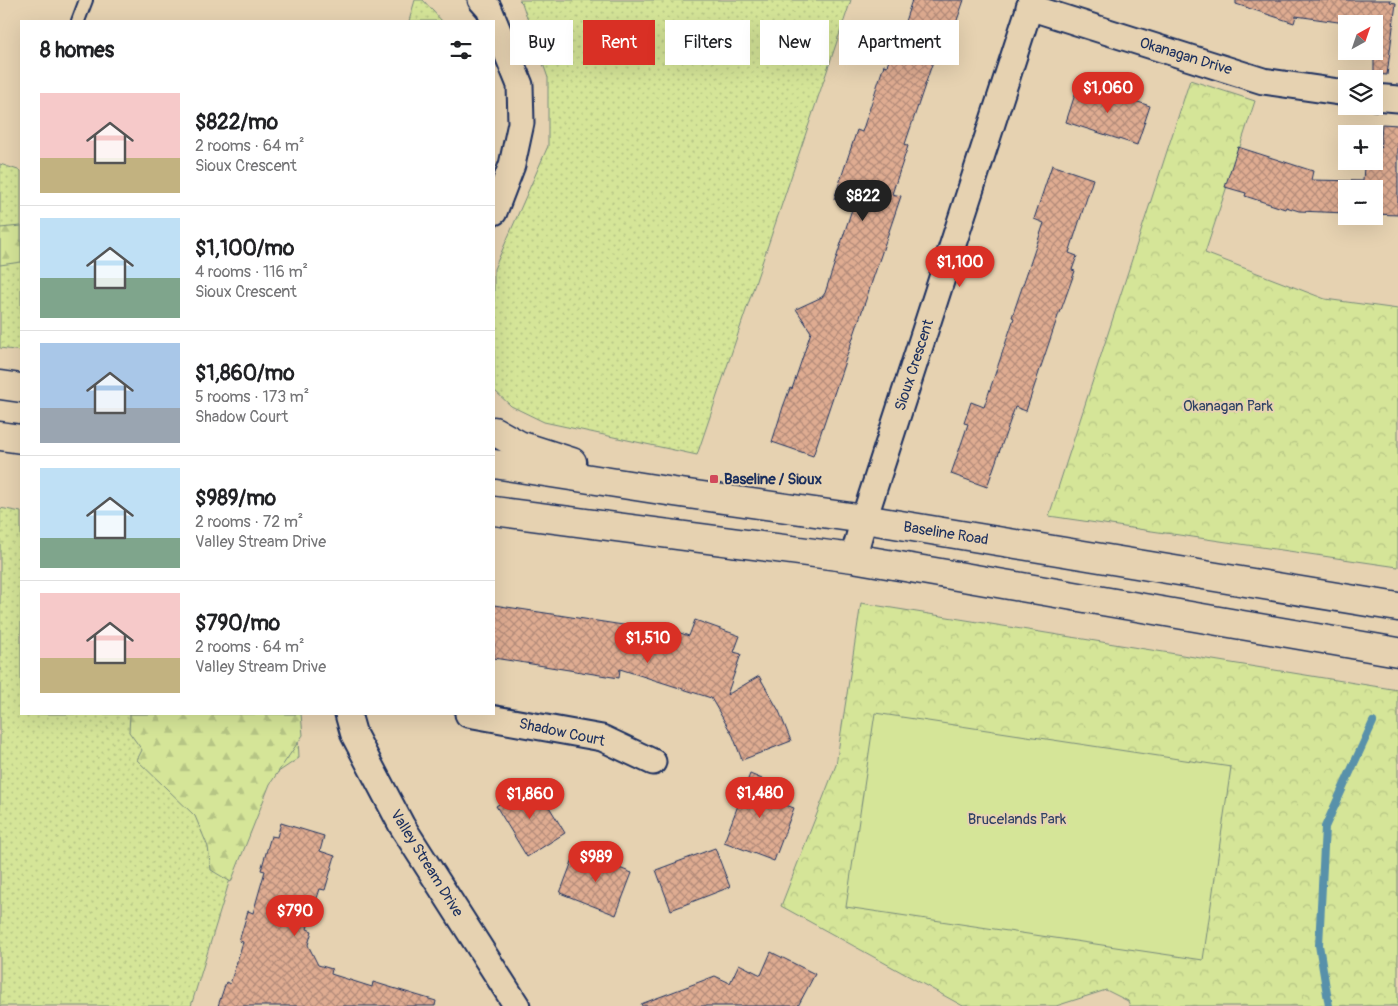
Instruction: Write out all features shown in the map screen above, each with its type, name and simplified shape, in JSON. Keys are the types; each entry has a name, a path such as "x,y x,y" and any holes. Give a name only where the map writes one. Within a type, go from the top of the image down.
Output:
{"main road":[{"path":"0,385 20,388"},
{"path":"495,432 519,445 649,488"},
{"path":"0,436 20,439"},
{"name":"Baseline Road","path":"495,464 864,519 1398,606"},
{"path":"495,511 853,558 1398,652"}],"street":[{"path":"481,0 489,9 493,20"},
{"name":"Okanagan Drive","path":"1030,3 1263,81 1338,92"},
{"name":"Sioux Crescent","path":"853,558 1030,3"},
{"path":"495,24 520,85 521,123 512,164 495,209"},
{"path":"1383,98 1398,99"},
{"name":"Valley Stream Drive","path":"348,715 354,735 402,826 517,1006"},
{"name":"Shadow Court","path":"474,715 602,738 653,762"}],"lane":[{"path":"78,20 86,0"}],"green space":[{"path":"415,0 423,0 441,20 409,20"},
{"path":"519,0 851,0 844,20 839,20 839,35 829,65 697,455 544,422 511,406 495,391 495,267 548,146 548,78 543,65 573,65 573,20 528,20 522,3"},
{"name":"Okanagan Park","path":"1190,80 1255,101 1205,253 1325,299 1398,309 1398,567 1049,516"},
{"path":"0,164 20,171 20,351 0,348"},
{"path":"20,226 20,262 0,265 0,228"},
{"path":"0,508 20,512 20,715 297,715 299,758 259,785 191,1006 0,1006"},
{"name":"Brucelands Park","path":"861,603 1398,690 1398,1006 1130,1006 1128,1001 1106,990 1056,1006 963,1006 781,906 836,765"},
{"path":"875,713 1231,767 1203,960 846,907"},
{"path":"130,715 301,715 303,735 270,784 231,882 211,870 208,847 195,816 137,760 142,750 129,732"}],"building":[{"path":"912,0 964,0 957,20 905,20"},
{"path":"1236,0 1391,0 1390,2 1396,3 1387,75 1383,75 1383,70 1374,70 1374,60 1383,60 1383,15 1338,15 1338,22 1296,16 1294,23 1236,4"},
{"path":"884,65 932,65 905,144 908,146 892,194 901,196 813,456 772,442 811,332 796,309 822,297 825,293 853,206 834,199 857,130 862,132"},
{"path":"1079,82 1150,106 1137,145 1066,122"},
{"path":"1382,125 1398,125 1398,215 1383,214 1383,180 1363,180 1364,170 1383,170"},
{"path":"1238,147 1313,171 1311,180 1338,181 1338,213 1299,211 1286,207 1285,209 1245,196 1246,193 1225,187"},
{"path":"1052,165 1093,179 1069,253 1077,256 1072,270 1075,271 1026,411 1015,407 987,487 951,474 968,424 964,423 971,402 984,407 1014,318 1012,317 1044,223 1034,219"},
{"path":"495,605 655,630 657,625 689,636 695,620 740,636 734,652 741,654 727,695 759,676 779,711 791,741 742,760 733,736 711,698 620,669 619,678 495,658"},
{"path":"750,774 789,790 783,804 794,808 774,861 724,842"},
{"path":"528,786 537,787 565,833 527,857 496,806"},
{"path":"281,823 324,836 320,851 335,856 325,890 320,889 307,929 312,931 308,945 318,965 332,969 331,974 372,987 373,982 436,1001 435,1006 218,1006 226,982 230,984 243,942 239,941 248,911 253,913 265,871 261,870 271,836 277,837"},
{"path":"715,848 730,887 671,910 656,870"},
{"path":"576,851 632,873 616,915 560,893"},
{"path":"771,952 815,974 798,1006 642,1006 641,1004 715,976 730,983 739,964 761,975"}],"waterway":[{"path":"1329,1006 1319,945 1325,827 1373,722"}],"place":[{"name":"Baseline / Sioux","path":"714,479"}]}
